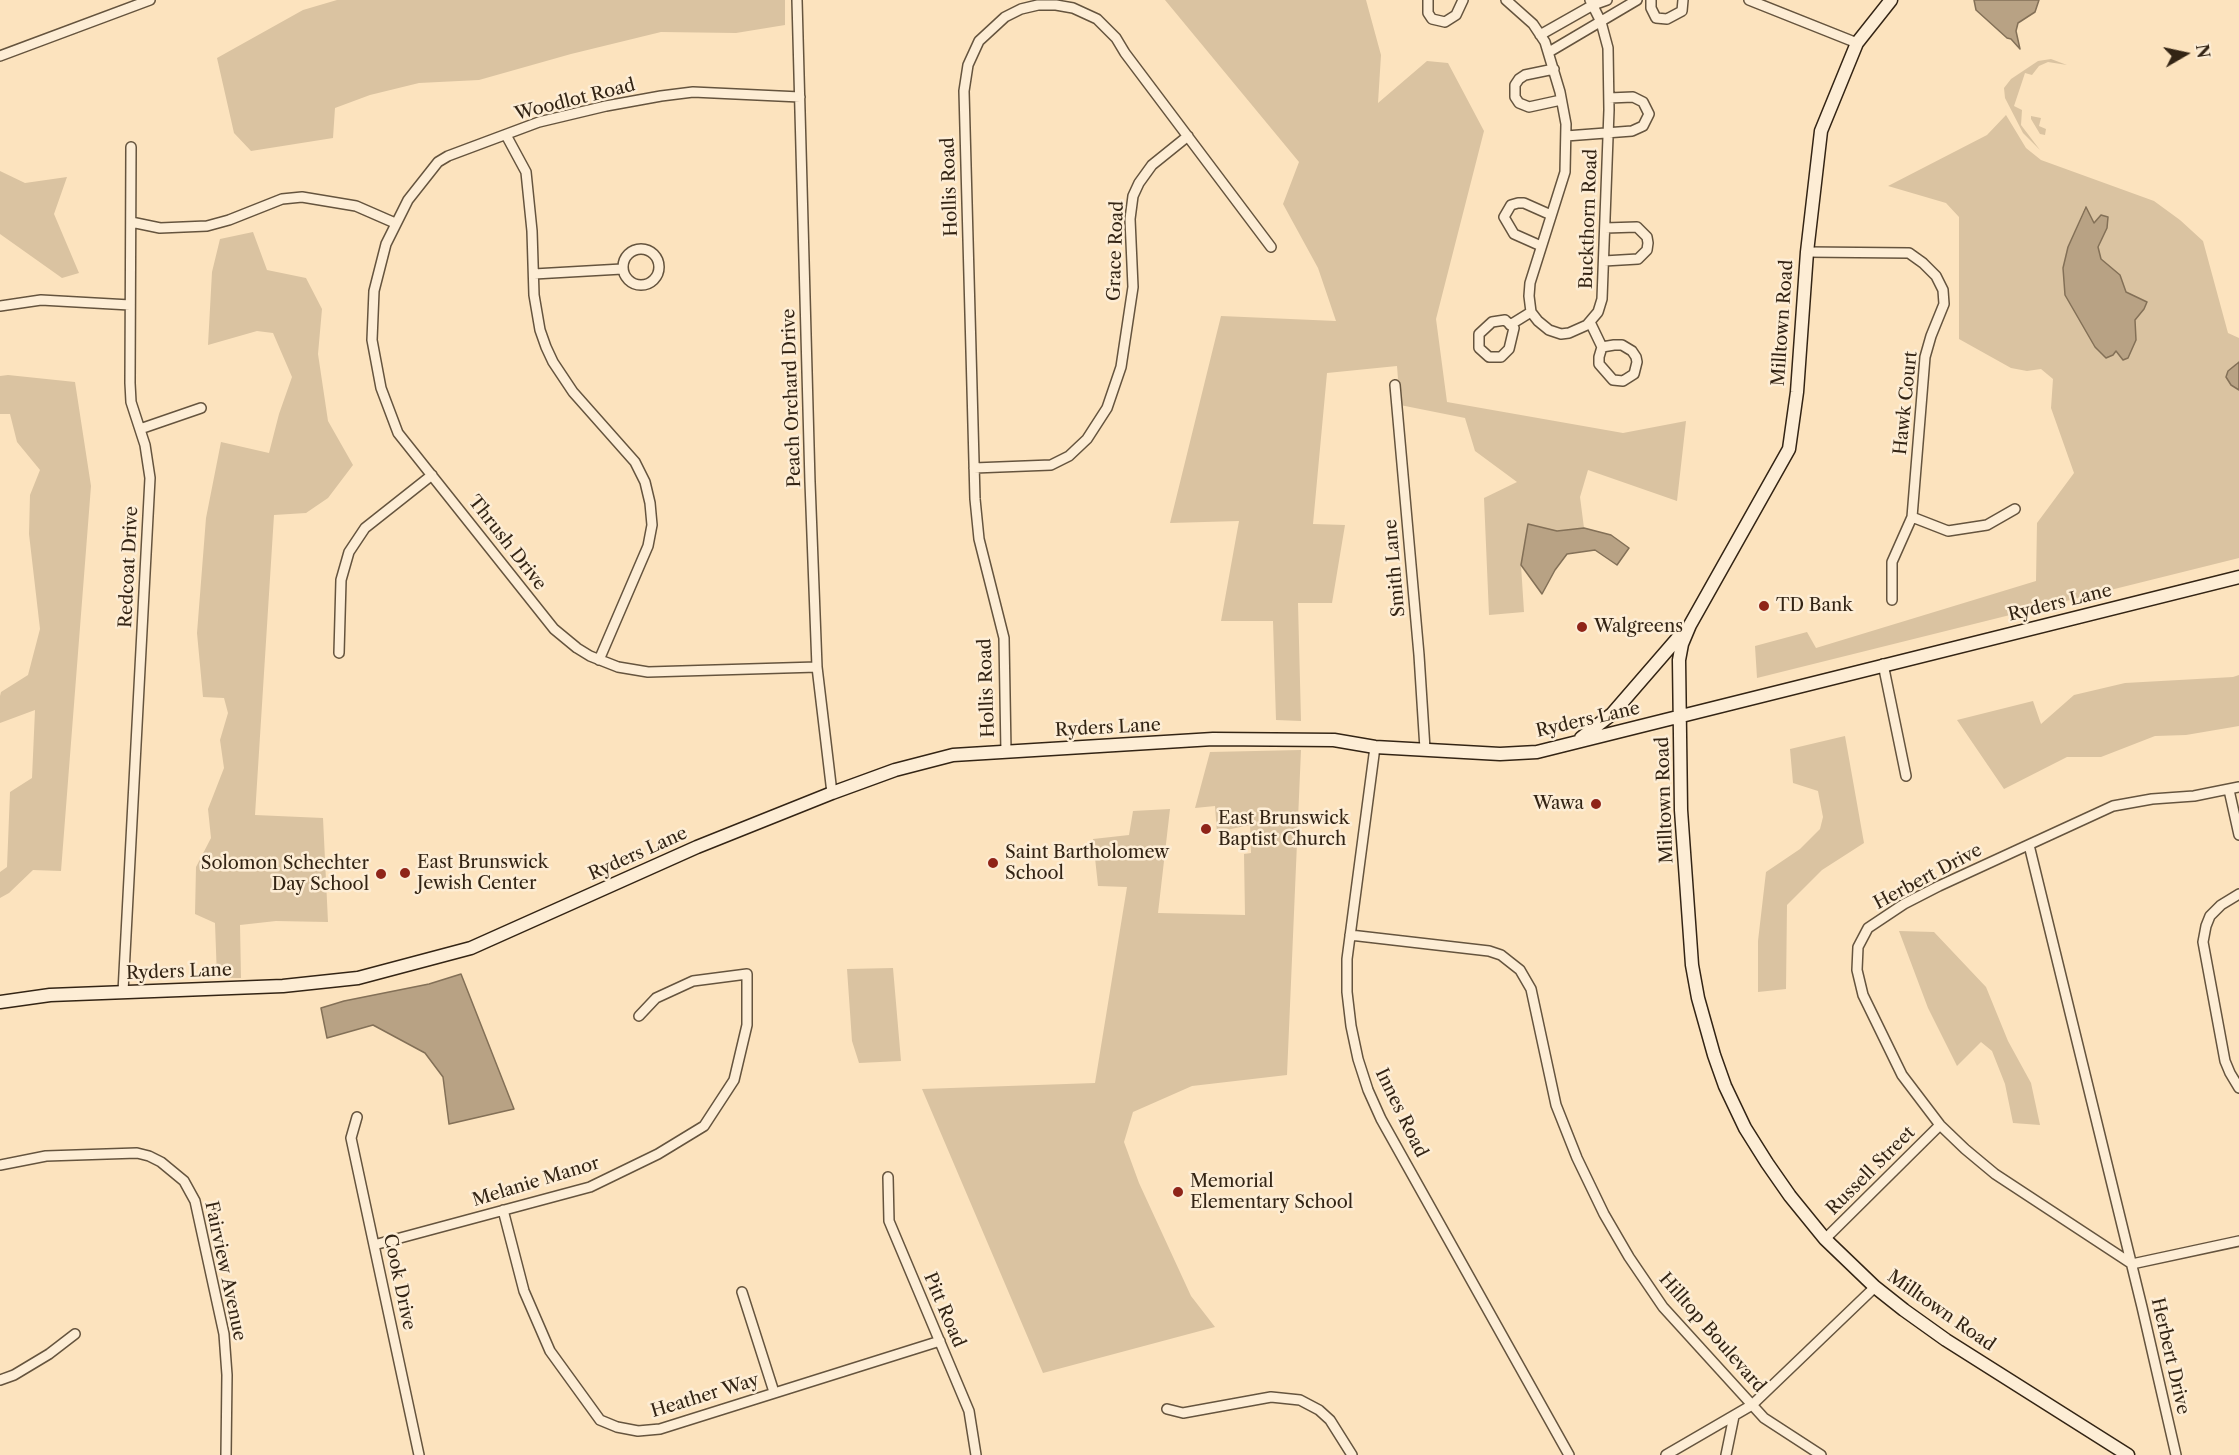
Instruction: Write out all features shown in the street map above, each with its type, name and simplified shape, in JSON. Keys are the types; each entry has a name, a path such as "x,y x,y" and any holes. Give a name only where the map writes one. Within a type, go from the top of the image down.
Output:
{"main road":[{"name":"Milltown Road","path":"1891,0 1857,43 1821,130 1807,252 1797,392 1789,449 1690,625 1682,644 1679,660 1681,810 1688,930 1698,998 1725,1086 1745,1128 1767,1164 1825,1239 1875,1287 1946,1340 2128,1455"},
{"name":"Ryders Lane","path":"0,1002 50,995 283,986 358,978 471,948 697,847 895,770 953,755 1213,740 1334,740 1375,747 1500,754 1537,752 2239,577"},
{"path":"1578,741 1612,714 1690,625"}],"street":[{"path":"0,56 150,0"},
{"name":"Peach Orchard Drive","path":"797,0 818,667 832,793"},
{"path":"1428,0 1428,13 1432,19 1445,22 1456,15 1463,0"},
{"name":"Buckthorn Road","path":"1506,0 1533,24 1549,52 1561,100 1566,136 1565,172 1530,283 1529,296 1532,312"},
{"path":"1540,35 1591,2 1606,0"},
{"path":"1549,52 1637,0"},
{"path":"1651,0 1651,8 1656,18 1667,20 1682,11 1683,0"},
{"path":"1749,0 1857,43"},
{"name":"Buckthorn Road","path":"1590,322 1598,312 1602,299 1609,133 1608,48 1601,22 1591,2"},
{"name":"Hollis Road","path":"1006,752 1004,638 979,539 974,468 964,91 968,65 979,41 998,22 1021,9 1038,5 1056,5 1082,11 1104,25 1271,247"},
{"path":"1554,69 1532,73 1519,79 1514,92 1519,103 1528,107 1561,100"},
{"name":"Woodlot Road","path":"395,223 408,200 438,162 448,156 539,122 606,106 693,92 800,97"},
{"path":"1566,136 1637,130 1643,126 1649,114 1647,107 1637,98 1609,98"},
{"path":"506,135 526,172 532,231 536,313 540,330 553,362 573,392 635,462 645,482 650,503 651,525 648,546 600,660"},
{"name":"Grace Road","path":"974,468 1051,465 1069,456 1087,439 1107,408 1121,367 1133,287 1130,219 1133,196 1138,183 1152,165 1188,136"},
{"name":"Redcoat Drive","path":"123,992 150,478 140,429 131,402 131,147"},
{"path":"131,222 160,228 207,226 229,220 282,199 303,197 356,206 395,223"},
{"path":"1541,246 1514,234 1504,220 1506,210 1518,203 1551,214"},
{"name":"Thrush Drive","path":"395,223 386,244 374,291 372,332 375,364 381,388 398,433 554,629 577,648 600,660 618,667 648,672 818,667"},
{"path":"1604,261 1634,260 1644,255 1648,243 1643,231 1637,227 1605,228"},
{"path":"636,249 647,250 654,254 659,265 657,276 649,284 643,286 630,283 622,269 626,256 636,249"},
{"name":"Hawk Court","path":"1807,252 1909,253 1923,262 1936,276 1943,290 1944,304 1925,357 1912,517 1892,562 1892,600"},
{"path":"534,274 622,269"},
{"path":"0,306 41,300 130,305"},
{"path":"1510,325 1532,312 1538,321 1549,330 1561,334 1569,333 1590,322 1602,347 1599,364 1607,375 1618,381 1628,379 1634,374 1637,362 1632,351 1622,345 1602,347"},
{"path":"1498,320 1505,320 1510,325 1514,328 1513,336 1506,353 1495,358 1483,353 1478,341 1482,330 1498,320"},
{"name":"Smith Lane","path":"1395,385 1425,749"},
{"path":"140,429 201,408"},
{"path":"339,653 340,580 349,552 365,528 432,475"},
{"path":"1912,517 1948,531 1987,525 2015,509"},
{"path":"1883,664 1906,776"},
{"name":"Innes Road","path":"1375,747 1347,959 1347,992 1358,1059 1381,1119 1569,1455"},
{"path":"2029,845 2113,806 2152,799 2194,796 2234,788 2239,835"},
{"name":"Herbert Drive","path":"2132,1264 1995,1174 1940,1125 1902,1075 1863,995 1857,970 1858,947 1868,928 1904,904 2029,845 2132,1264 2176,1455"},
{"path":"2239,894 2221,905 2211,916 2206,926 2203,942 2225,1060 2239,1088"},
{"name":"Hilltop Boulevard","path":"1350,935 1489,951 1501,955 1520,970 1531,989 1556,1105 1577,1158 1604,1214 1629,1257 1663,1307 1764,1418 1821,1455"},
{"name":"Melanie Manor","path":"374,1245 590,1187 658,1154 704,1126 734,1080 747,1025 747,974 693,981 656,998 639,1016"},
{"name":"Cook Drive","path":"357,1117 351,1138 419,1455"},
{"name":"Russell Street","path":"1825,1239 1940,1125"},
{"name":"Fairview Avenue","path":"0,1165 46,1156 137,1153 161,1162 184,1181 195,1201 224,1334 227,1375 226,1455"},
{"name":"Pitt Road","path":"888,1177 889,1221 969,1411 976,1455"},
{"name":"Heather Way","path":"503,1210 524,1291 550,1351 600,1420 616,1427 638,1431 660,1429 940,1341"},
{"path":"2132,1264 2239,1241"},
{"path":"1666,1455 1752,1405 1875,1287"},
{"path":"742,1292 774,1392"},
{"path":"0,1380 14,1375 49,1354 75,1334"},
{"path":"1167,1409 1183,1413 1271,1397 1300,1400 1330,1419 1352,1455"},
{"path":"1726,1455 1734,1416"}],"shaded area":[{"path":"337,0 785,0 785,25 736,33 661,32 479,80 419,83 370,95 335,108 333,138 251,151 234,133 217,58 303,10"},
{"path":"1165,0 1366,0 1381,55 1378,103 1427,61 1448,63 1484,131 1436,319 1447,402 1623,433 1686,421 1677,501 1588,470 1580,497 1584,528 1557,531 1528,525 1521,565 1524,612 1489,615 1484,498 1517,482 1475,451 1465,418 1400,405 1397,366 1327,373 1313,524 1345,525 1332,603 1298,603 1301,721 1276,720 1273,621 1221,621 1239,521 1170,523 1221,316 1336,321 1318,268 1283,204 1299,162"},
{"path":"1974,0 2039,0 2035,12 2018,23 2016,31 2020,49 1976,10"},
{"path":"2051,59 2067,65 2048,62 2039,66 2032,75 2025,73 2014,106 2022,110 2021,125 2040,150 2023,133 2005,98 2004,88 2011,79 2038,61"},
{"path":"2006,115 2026,148 2041,160 2154,201 2203,241 2228,333 2239,338 2239,362 2236,363 2231,385 2239,390 2239,558 1757,678 1755,646 1807,632 1816,648 2036,581 2037,523 2074,473 2051,408 2053,379 2041,369 2027,371 2011,368 1959,339 1959,217 1946,203 1888,186 1987,135","holes":["2085,207 2094,223 2107,228 2097,247 2101,259 2120,275 2126,292 2135,297 2144,309 2135,320 2136,340 2116,350 2095,347 2065,295 2068,247"]},
{"path":"2031,116 2041,118 2039,126 2046,129 2045,135 2040,134"},
{"path":"0,171 25,183 67,177 54,214 79,273 62,278 0,234"},
{"path":"2086,207 2094,223 2101,215 2108,217 2107,228 2098,247 2101,259 2120,275 2126,292 2147,302 2135,320 2136,340 2128,358 2123,360 2116,351 2106,358 2095,347 2065,295 2063,268 2068,247"},
{"path":"253,232 267,270 306,278 322,309 318,354 328,421 353,465 328,498 306,513 274,515 255,815 323,818 328,922 276,921 240,925 241,978 217,978 215,923 195,914 196,867 211,838 208,809 224,768 220,740 228,713 224,698 203,697 197,633 206,518 221,442 269,453 292,377 273,333 257,331 208,345 212,272 220,239"},
{"path":"2239,362 2239,390 2231,385 2226,377 2228,371"},
{"path":"0,376 75,382 91,486 61,871 33,870 9,893 0,898 0,872 7,867 10,792 32,778 35,710 0,723 0,696 1,692 28,675 40,629 29,534 30,495 40,470 17,442 10,414 0,414"},
{"path":"1528,524 1557,531 1584,528 1611,535 1629,548 1617,565 1595,550 1567,554 1542,594 1521,565"},
{"path":"2239,675 2239,726 2186,735 2155,736 2101,757 2067,757 2004,789 1957,720 2033,701 2041,724 2074,695 2125,683"},
{"path":"1845,736 1864,843 1822,870 1787,905 1786,989 1758,992 1758,941 1766,872 1800,849 1820,829 1823,817 1818,791 1793,783 1790,749"},
{"path":"1301,750 1287,1075 1192,1086 1133,1112 1124,1142 1139,1183 1191,1296 1215,1327 1043,1373 922,1089 1095,1083 1127,887 1098,886 1093,839 1129,835 1133,811 1170,809 1158,913 1245,915 1244,854 1251,853 1250,825 1217,832 1215,806 1195,808 1210,752"},
{"path":"1899,931 1934,932 1986,987 2008,1041 2031,1083 2040,1125 2013,1123 2005,1084 1992,1051 1981,1042 1957,1066 1928,1008"},
{"path":"893,968 901,1061 859,1063 852,1041 847,969"},
{"path":"461,974 514,1109 449,1124 443,1077 425,1053 373,1025 327,1038 321,1008 344,1001 429,984"}],"place":[{"name":"TD Bank","path":"1764,606"},
{"name":"Walgreens","path":"1582,627"},
{"name":"Wawa","path":"1596,804"},
{"name":"East Brunswick Baptist Church","path":"1206,829"},
{"name":"Saint Bartholomew School","path":"993,863"},
{"name":"East Brunswick Jewish Center","path":"405,873"},
{"name":"Solomon Schechter Day School","path":"381,874"},
{"name":"Memorial Elementary School","path":"1178,1192"}]}
